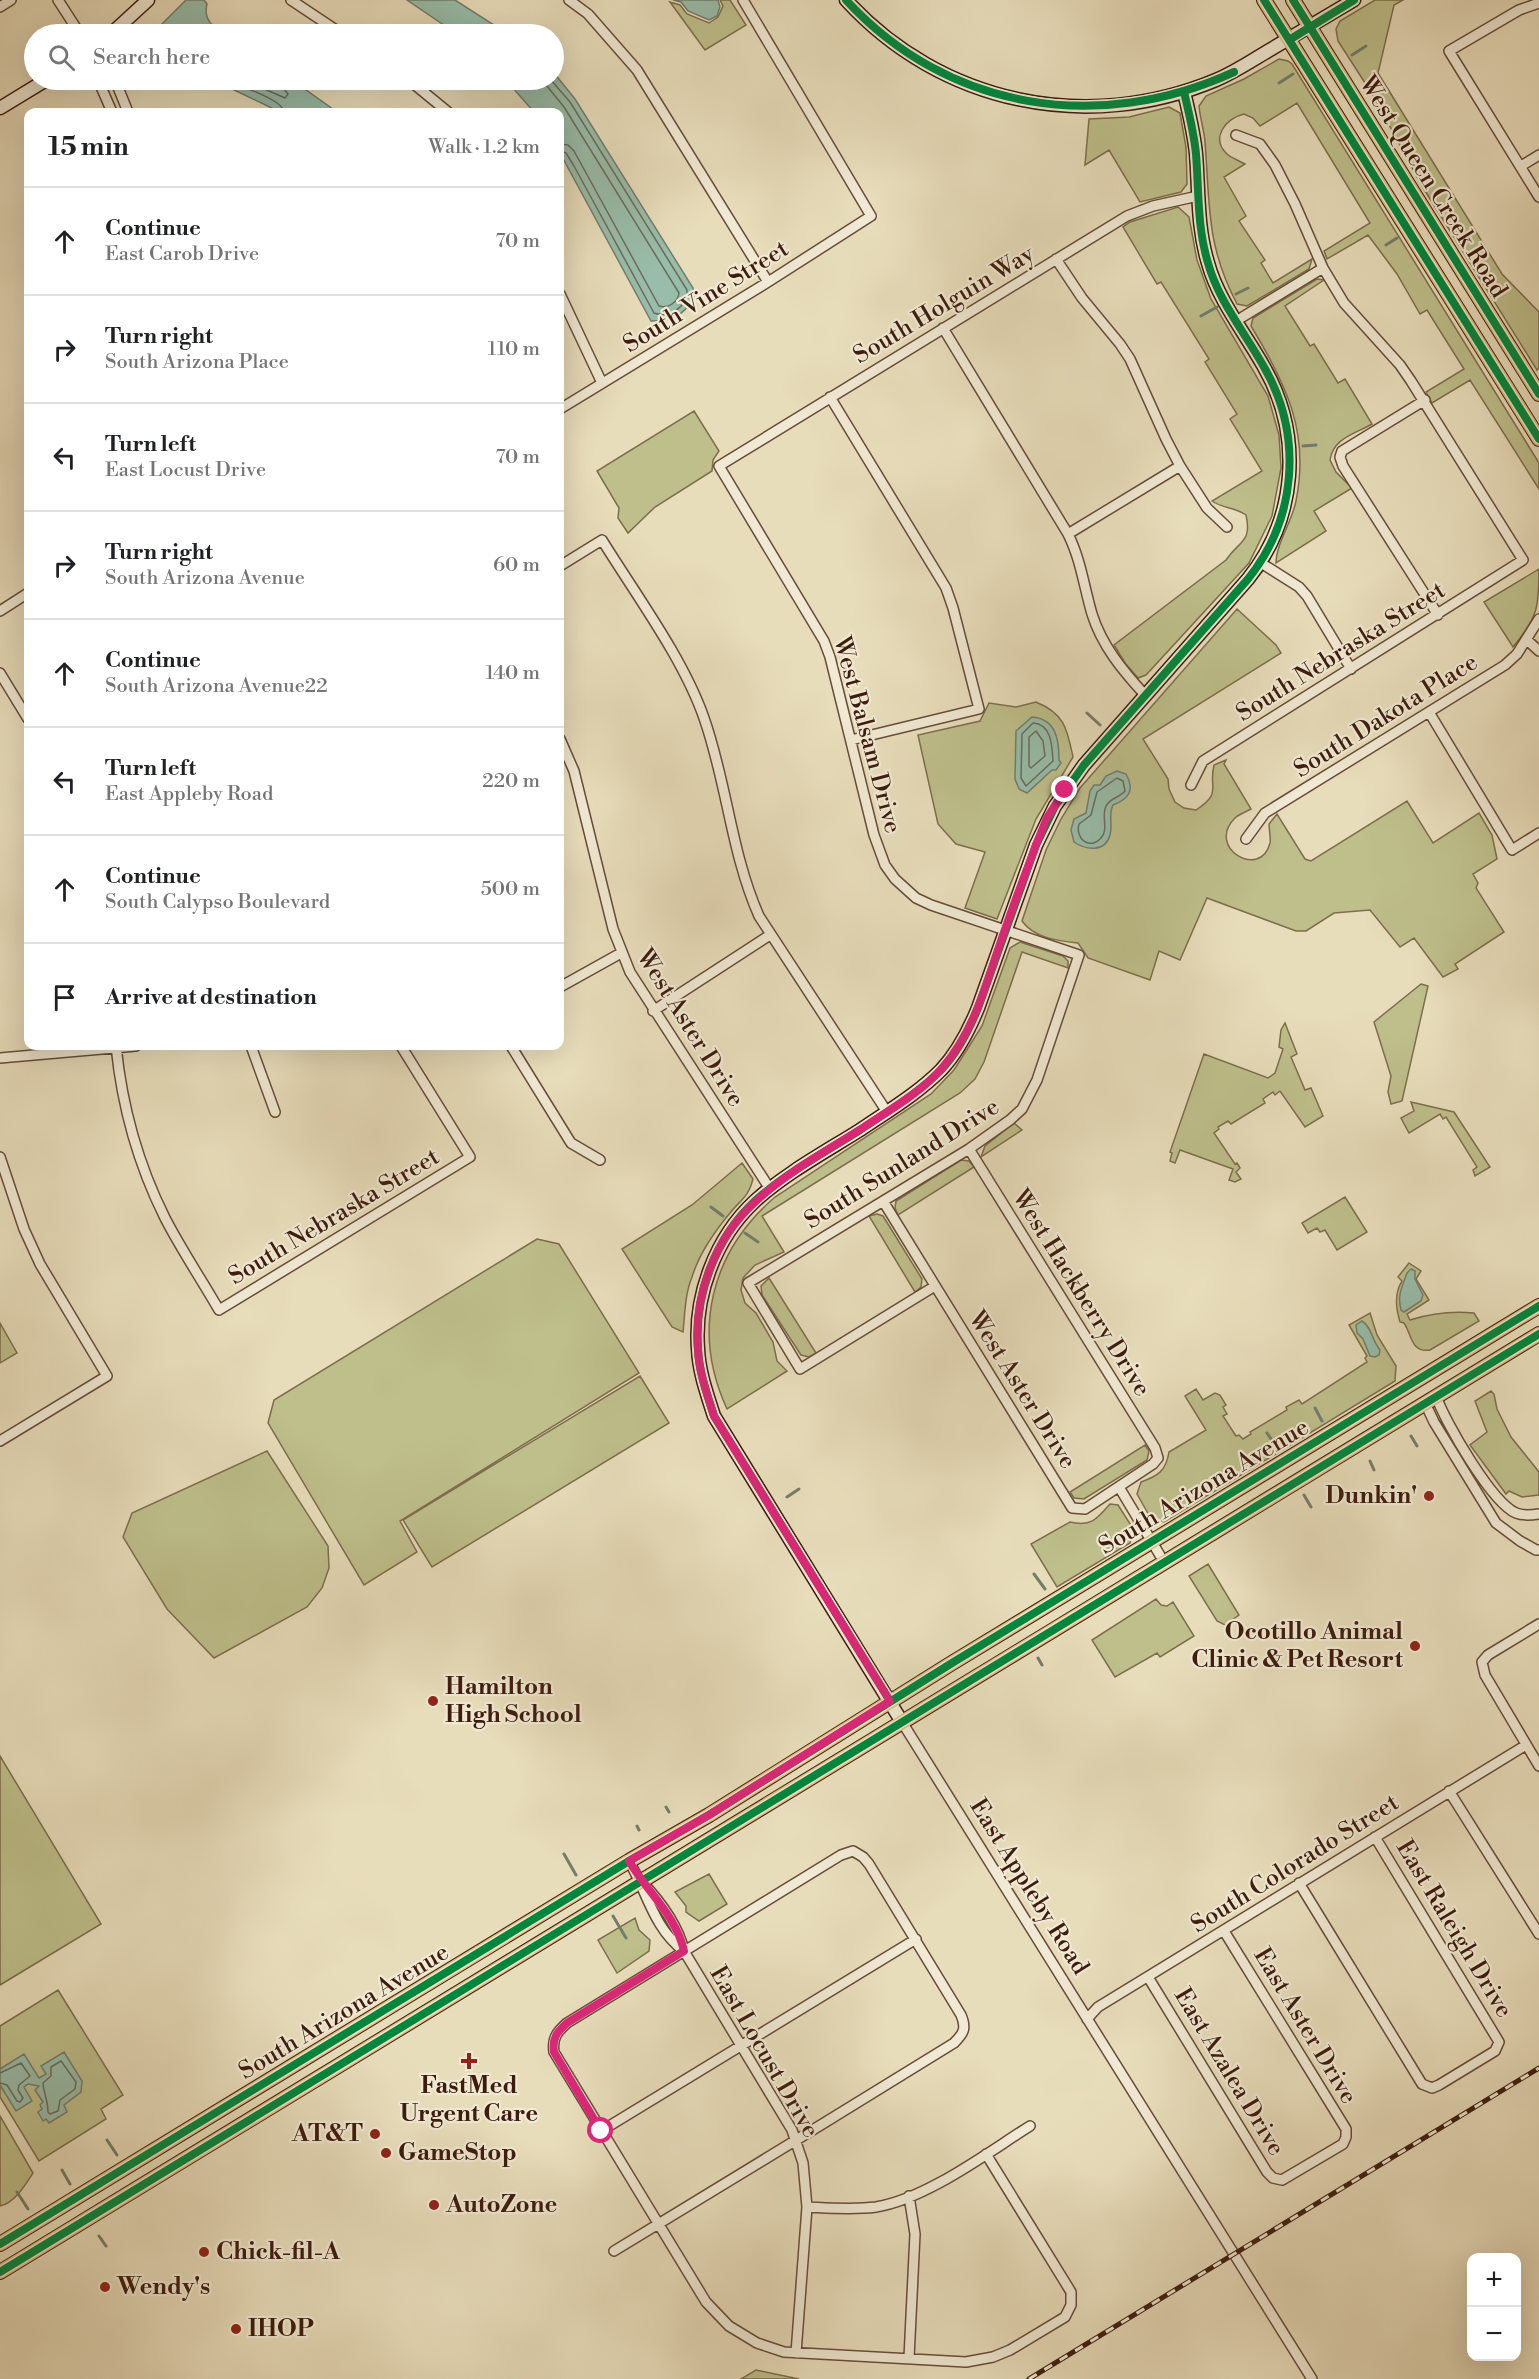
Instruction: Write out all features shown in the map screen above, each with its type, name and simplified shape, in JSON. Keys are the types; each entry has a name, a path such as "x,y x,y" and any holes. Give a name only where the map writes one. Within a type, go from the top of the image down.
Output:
{"main road":[{"name":"West Queen Creek Road","path":"1264,0 1539,438"},
{"name":"West Queen Creek Road","path":"1293,0 1539,394"},
{"name":"South Arizona Avenue","path":"0,2244 629,1861 709,1815 890,1701 1539,1306"},
{"name":"South Arizona Avenue","path":"0,2272 1539,1334"}],"street":[{"path":"0,7 11,0"},
{"path":"58,0 74,24"},
{"path":"122,24 148,0"},
{"path":"291,0 327,24"},
{"path":"569,0 588,14 637,70 768,282"},
{"name":"South Vine Street","path":"564,407 871,216 743,0"},
{"path":"846,0 875,29 912,56 960,81 1011,98 1059,106 1087,107 1132,104 1184,92 1234,72 1354,0"},
{"path":"1539,3 1519,10 1449,51 1539,197"},
{"path":"0,108 29,90"},
{"path":"107,90 104,92 110,108"},
{"path":"119,90 126,108"},
{"path":"421,90 443,108"},
{"name":"East Appleby Road","path":"1184,92 1194,133 1202,238 1208,265 1218,289 1276,392 1289,435 1290,471 1284,508 1275,536 1261,563 1078,772 1047,818 978,1008 964,1039 942,1069 914,1094 770,1189 740,1217 722,1243 709,1270 700,1304 698,1352 714,1416 1312,2379"},
{"path":"1236,135 1260,144 1275,165 1296,204 1323,268 1344,303 1400,365 1425,400 1342,451 1340,457 1438,615"},
{"path":"1521,166 1539,155"},
{"name":"South Holguin Way","path":"719,466 1056,259 1137,212 1162,203 1198,196"},
{"path":"1056,259 1082,298 1130,359 1180,466 1207,508 1227,527"},
{"path":"1236,321 1323,268"},
{"path":"564,302 602,383"},
{"path":"943,328 1068,534 1079,558 1099,632 1113,657 1145,695"},
{"path":"830,397 946,588 979,709 850,740"},
{"name":"South Nebraska Street","path":"1191,785 1203,761 1523,560 1425,400"},
{"name":"West Balsam Drive","path":"719,466 824,641 879,851 885,865 916,898 1005,930"},
{"path":"1068,534 1180,466"},
{"path":"564,564 602,540 683,672 703,717 744,880 759,916 887,1112"},
{"path":"1261,563 1299,587 1307,596 1352,669"},
{"path":"0,610 24,595"},
{"name":"South Dakota Place","path":"1246,839 1265,813 1505,665 1517,654 1539,619"},
{"path":"1527,640 1539,651"},
{"path":"0,673 24,712"},
{"path":"1429,712 1512,850 1539,833"},
{"name":"West Aster Drive","path":"564,748 574,771 613,929 630,972 653,1011 770,1189"},
{"name":"South Sunland Drive","path":"935,1286 800,1369 748,1283 969,1149 1022,1109 1030,1094 1079,955 1005,930"},
{"path":"653,1011 770,935"},
{"path":"564,985 621,952"},
{"path":"0,1058 84,1050"},
{"name":"South Nebraska Street","path":"116,1050 127,1116 143,1166 165,1219 219,1310 470,1157 403,1050"},
{"path":"253,1050 276,1112"},
{"path":"513,1050 571,1143 600,1160"},
{"name":"West Hackberry Drive","path":"969,1149 1155,1448 1158,1458 1153,1464 1119,1487"},
{"path":"0,1157 24,1229 40,1264 107,1376 0,1441"},
{"name":"West Aster Drive","path":"883,1201 1072,1508 1084,1509 1119,1487"},
{"path":"1431,1400 1499,1500 1517,1514 1539,1514"},
{"path":"1431,1400 1434,1422 1496,1523 1520,1541 1539,1550"},
{"path":"1119,1487 1164,1562"},
{"path":"1539,1624 1488,1655 1482,1662 1485,1675 1539,1766"},
{"name":"South Colorado Street","path":"1087,2019 1098,2007 1526,1745"},
{"path":"1449,1791 1539,1934"},
{"name":"East Raleigh Drive","path":"1299,1883 1422,2084 1432,2088 1495,2051 1499,2042 1375,1837"},
{"path":"614,2251 660,2223 796,2141 954,2043 963,2034 965,2024 961,2015 916,1939 863,1857 853,1851 841,1855 567,2023 558,2031 553,2041 554,2052 660,2223 706,2302 729,2326 757,2343 784,2352 966,2362 993,2357 1010,2350 1065,2317 1071,2305 1071,2292 986,2154"},
{"name":"East Locust Drive","path":"629,1861 641,1881 647,1901 670,1941 684,1951 786,2120 796,2141 803,2163 807,2207 796,2354"},
{"name":"East Aster Drive","path":"1224,1930 1346,2129 1343,2144 1282,2180"},
{"path":"601,2131 916,1939"},
{"name":"East Azalea Drive","path":"1148,1977 1267,2172 1274,2178 1282,2180"},
{"path":"807,2207 877,2207 909,2196 931,2187 1030,2126"},
{"path":"909,2196 915,2234 909,2358"}],"shaded area":[{"path":"720,0 730,0 746,25 705,50 670,2 680,5 687,14 709,23 718,17 723,6"},
{"path":"1375,0 1403,0 1394,5 1378,73 1502,274 1539,312 1539,368 1537,370 1422,186 1374,97 1338,41 1336,29 1340,21"},
{"path":"1279,59 1292,64 1539,463 1539,489 1470,380 1432,403 1426,392 1464,369 1427,310 1420,314 1397,274 1368,235 1327,259 1324,251 1370,223 1297,103 1260,126 1253,118 1244,114 1237,116 1226,124 1220,135 1222,148 1227,154 1245,164 1224,177 1246,216 1239,221 1265,260 1261,263 1273,283 1312,259 1309,269 1247,306 1237,304 1220,263 1211,224 1199,106 1206,96 1244,79"},
{"path":"1169,107 1180,113 1186,147 1187,184 1181,192 1140,202 1109,150 1085,165 1089,119 1129,117"},
{"path":"1178,207 1189,217 1197,260 1211,299 1268,396 1279,435 1281,468 1272,516 1249,563 1146,675 1138,678 1114,645 1226,560 1244,540 1247,531 1246,515 1212,501 1262,471 1230,419 1237,414 1205,362 1209,359 1161,282 1157,284 1123,227 1130,222"},
{"path":"1317,279 1324,280 1285,306 1310,346 1314,344 1338,383 1345,379 1372,424 1335,446 1330,460 1336,472 1352,488 1314,511 1326,531 1276,563 1296,501 1300,476 1300,453 1292,409 1275,368 1251,326 1253,318"},
{"path":"694,411 719,451 713,460 712,471 655,507 628,533 618,518 619,508 597,471"},
{"path":"1539,569 1535,611 1528,628 1513,647 1484,602"},
{"path":"1237,609 1276,645 1281,653 1143,739 1168,779 1169,789 1175,802 1184,808 1196,810 1204,804 1212,794 1214,765 1226,760 1224,764 1251,809 1235,818 1228,829 1227,840 1231,849 1238,856 1247,859 1257,859 1265,854 1270,843 1269,824 1277,814 1305,859 1311,861 1407,801 1433,843 1479,813 1492,835 1497,859 1473,874 1478,883 1476,888 1504,932 1455,964 1458,969 1443,977 1414,938 1400,947 1370,910 1334,913 1306,931 1296,931 1207,898 1180,960 1159,951 1150,980 1088,958 1078,943 1055,940 1040,935 1022,921 1046,850 1080,788"},
{"path":"1036,702 1059,717 1069,738 1073,757 1036,819 997,919 965,908 985,852 956,844 938,824 918,735 980,721 989,703 1016,707"},
{"path":"1020,942 1063,956 1068,961 1068,968 1022,952 984,1062 975,1079 960,1093 762,1216 784,1252 755,1265 743,1278 741,1290 745,1303 756,1313 773,1342 777,1361 787,1371 727,1409 716,1380 710,1351 709,1322 722,1268 735,1242 753,1219 775,1197 931,1094 954,1070 982,1026 1010,948"},
{"path":"1421,984 1428,986 1402,1101 1391,1104 1388,1092 1391,1076 1374,1022"},
{"path":"1285,1023 1297,1054 1291,1057 1305,1090 1311,1088 1323,1116 1305,1127 1280,1091 1275,1095 1273,1092 1263,1099 1265,1103 1231,1124 1228,1121 1218,1127 1219,1129 1214,1133 1240,1168 1236,1172 1241,1179 1235,1182 1229,1180 1233,1169 1180,1150 1175,1163 1170,1161 1172,1153 1170,1152 1204,1054 1268,1078 1275,1073 1283,1049 1279,1047 1281,1030"},
{"path":"1411,1102 1454,1112 1490,1167 1475,1176 1473,1170 1477,1167 1446,1117 1443,1119 1440,1114 1409,1133 1401,1118 1414,1111"},
{"path":"1014,1123 1022,1130 981,1157 985,1146"},
{"path":"961,1160 969,1161 974,1167 898,1215 895,1208 896,1201"},
{"path":"742,1163 753,1179 751,1185 713,1235 695,1268 688,1290 683,1332 672,1327 622,1249 692,1205"},
{"path":"1345,1197 1367,1232 1337,1250 1325,1230 1320,1232 1317,1228 1308,1233 1302,1223"},
{"path":"877,1214 883,1216 922,1279 921,1287 915,1292 869,1216"},
{"path":"537,1239 559,1244 639,1373 400,1521 417,1552 364,1585 268,1423 274,1400"},
{"path":"1409,1263 1421,1271 1416,1279 1429,1300 1407,1314 1410,1320 1425,1316 1466,1312 1474,1313 1479,1321 1430,1350 1419,1349 1404,1323 1400,1322 1397,1306 1398,1291 1402,1281 1398,1277"},
{"path":"769,1278 816,1353 809,1357 801,1355 762,1295 761,1286"},
{"path":"1370,1313 1377,1335 1396,1366 1395,1381 1164,1522 1150,1517 1137,1494 1141,1482 1160,1472 1166,1464 1169,1452 1206,1430 1185,1396 1196,1389 1203,1400 1215,1393 1220,1395 1226,1405 1223,1407 1227,1414 1223,1416 1236,1436 1239,1435 1243,1439 1251,1434 1250,1432 1287,1410 1286,1407 1299,1400 1302,1404 1367,1362 1365,1358 1367,1356 1349,1325"},
{"path":"0,1323 17,1353 0,1363"},
{"path":"640,1376 669,1423 432,1567 403,1520"},
{"path":"1491,1391 1511,1437 1539,1472 1539,1495 1522,1497 1509,1491 1506,1494 1470,1445 1487,1432 1475,1401"},
{"path":"1145,1445 1149,1451 1147,1460 1084,1499 1074,1498 1070,1492"},
{"path":"267,1451 328,1546 329,1568 322,1588 307,1607 214,1658 167,1609 123,1537 132,1513"},
{"path":"1110,1504 1118,1505 1134,1530 1130,1543 1057,1587 1031,1544 1070,1522 1083,1523 1093,1520"},
{"path":"1208,1564 1239,1615 1225,1625 1217,1621 1189,1576"},
{"path":"1156,1599 1161,1605 1167,1606 1173,1602 1194,1636 1160,1657 1157,1653 1115,1677 1092,1640"},
{"path":"0,1756 101,1924 0,1985"},
{"path":"709,1874 727,1904 699,1921 686,1912 686,1906 675,1892"},
{"path":"635,1918 639,1930 650,1940 649,1951 617,1973 598,1940"},
{"path":"58,1990 123,2095 101,2109 106,2119 39,2161 0,2097 0,2026"},
{"path":"0,2116 33,2173 15,2198 0,2206"},
{"path":"756,2370 799,2379 741,2379"}],"water":[{"path":"186,0 204,0 207,4 206,14 212,24 162,24"},
{"path":"407,0 455,0 492,24 442,24"},
{"path":"673,0 718,0 720,7 717,16 709,20 688,11 681,2"},
{"path":"564,85 575,99 693,288 694,298 681,313 665,320 651,321 564,160 564,108 530,108 515,90 564,90"},
{"path":"234,90 306,90 331,108 272,108"},
{"path":"1032,717 1051,726 1057,738 1061,763 1056,770 1052,770 1027,793 1019,789 1015,779 1016,731"},
{"path":"1117,771 1126,774 1130,789 1127,797 1113,805 1108,841 1095,848 1079,845 1074,842 1071,830 1074,819 1086,813 1090,791 1094,785 1100,785 1106,776"},
{"path":"1411,1269 1415,1271 1415,1279 1423,1295 1421,1301 1404,1312 1401,1310 1400,1302 1401,1288 1406,1274"},
{"path":"1362,1321 1368,1327 1380,1350 1379,1355 1375,1357 1370,1356 1363,1339 1357,1333 1356,1325"},
{"path":"64,2052 82,2081 81,2092 64,2105 67,2112 49,2123 46,2119 43,2121 38,2112 42,2109 40,2105 43,2102 35,2090 39,2086 28,2084 24,2087 32,2101 16,2111 0,2085 0,2069 24,2054 39,2078 46,2074 41,2066"}],"waterway":[{"path":"1352,55 1366,46"},
{"path":"1279,83 1293,74"},
{"path":"1386,245 1397,238"},
{"path":"1236,294 1248,288"},
{"path":"1201,316 1217,307"},
{"path":"1303,446 1316,445"},
{"path":"1087,713 1100,725"},
{"path":"711,1207 723,1216"},
{"path":"745,1233 758,1242"},
{"path":"1315,1408 1322,1421"},
{"path":"1267,1433 1277,1448"},
{"path":"1411,1436 1417,1446"},
{"path":"1370,1461 1374,1470"},
{"path":"787,1497 799,1489"},
{"path":"1304,1495 1311,1507"},
{"path":"1034,1574 1045,1589"},
{"path":"1038,1658 1042,1665"},
{"path":"666,1807 669,1812"},
{"path":"637,1826 639,1830"},
{"path":"564,1854 576,1875"},
{"path":"613,1916 626,1938"},
{"path":"107,2140 117,2155"},
{"path":"62,2170 70,2184"},
{"path":"17,2192 28,2209"},
{"path":"99,2236 106,2246"}],"railway":[{"path":"1029,2379 1539,2068"}],"cycle path":[{"path":"846,0 886,38 931,67 978,88 1028,101 1079,106 1131,103 1183,91 1234,72"},
{"path":"1264,0 1539,439"},
{"path":"1293,0 1539,394"},
{"path":"1289,40 1354,0"},
{"path":"890,1701 714,1416 699,1358 700,1309 710,1269 718,1250 741,1216 755,1201 793,1172 912,1095 932,1079 953,1056 978,1008 1036,845 1055,806 1084,765 1248,579 1277,530 1285,503 1289,476 1289,448 1285,420 1277,393 1264,367 1212,277 1204,249 1195,146 1184,92"},
{"path":"0,2244 629,1861 709,1815 952,1663 1539,1306"},
{"path":"0,2272 1539,1334"}],"place":[{"name":"Dunkin'","path":"1429,1496"},
{"name":"Ocotillo Animal Clinic & Pet Resort","path":"1415,1646"},
{"name":"Hamilton High School","path":"433,1701"},
{"name":"FastMed Urgent Care","path":"469,2061"},
{"name":"AT&T","path":"375,2134"},
{"name":"GameStop","path":"386,2153"},
{"name":"AutoZone","path":"434,2205"},
{"name":"Chick-fil-A","path":"204,2252"},
{"name":"Wendy's","path":"105,2287"},
{"name":"IHOP","path":"236,2329"}],"route":[{"path":"601,2131 554,2052 553,2041 558,2031 567,2023 684,1951 680,1935 656,1896 641,1881 629,1861 709,1815 890,1701 714,1416 701,1373 697,1336 700,1304 709,1270 730,1230 753,1203 785,1178 914,1094 951,1058 967,1033 978,1008 1047,818 1065,790"}]}
